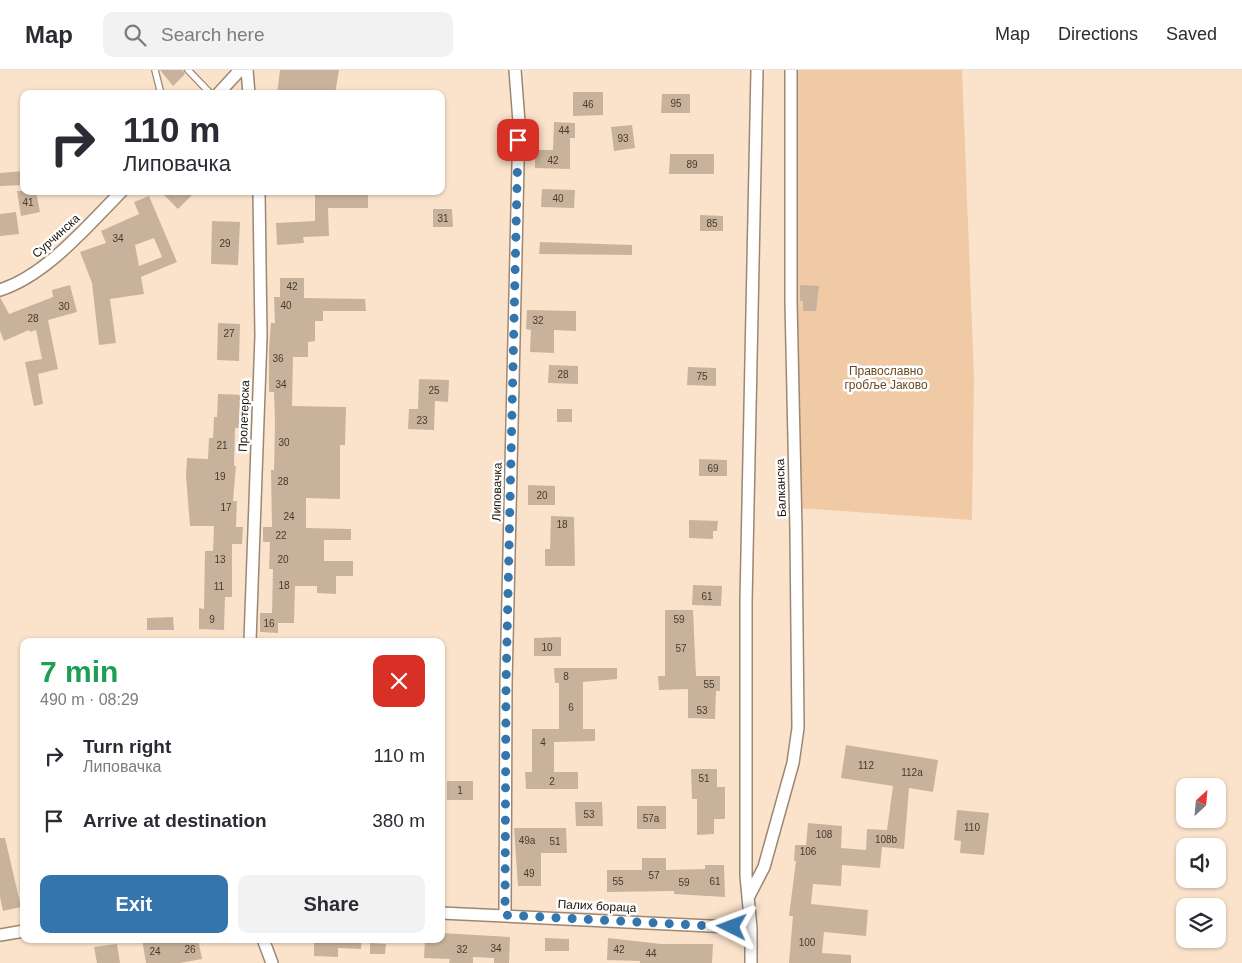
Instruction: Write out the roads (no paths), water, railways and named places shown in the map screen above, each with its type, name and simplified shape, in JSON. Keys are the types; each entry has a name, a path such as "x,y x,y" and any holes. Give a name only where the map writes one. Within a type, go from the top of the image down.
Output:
{"street":[{"path":"222,90 240,70"},
{"path":"247,70 249,90"},
{"name":"Липовачка","path":"505,915 507,675 519,122 515,70"},
{"path":"751,963 752,928 748,898 746,602 758,70"},
{"name":"Балканска","path":"748,898 764,867 793,763 798,728 797,550 791,302 792,70"},
{"name":"Сурчинска","path":"0,290 25,280 37,271 74,240 118,195"},
{"name":"Пролетерска","path":"250,638 262,336 258,195"},
{"name":"Палих бораца","path":"445,913 752,928"},
{"path":"0,935 20,931"},
{"path":"264,943 272,963"}],"lane":[{"path":"155,70 160,90"},
{"path":"188,70 207,90"}],"park label":[{"name":"Православно гробље Јаково","path":"886,378"}]}
